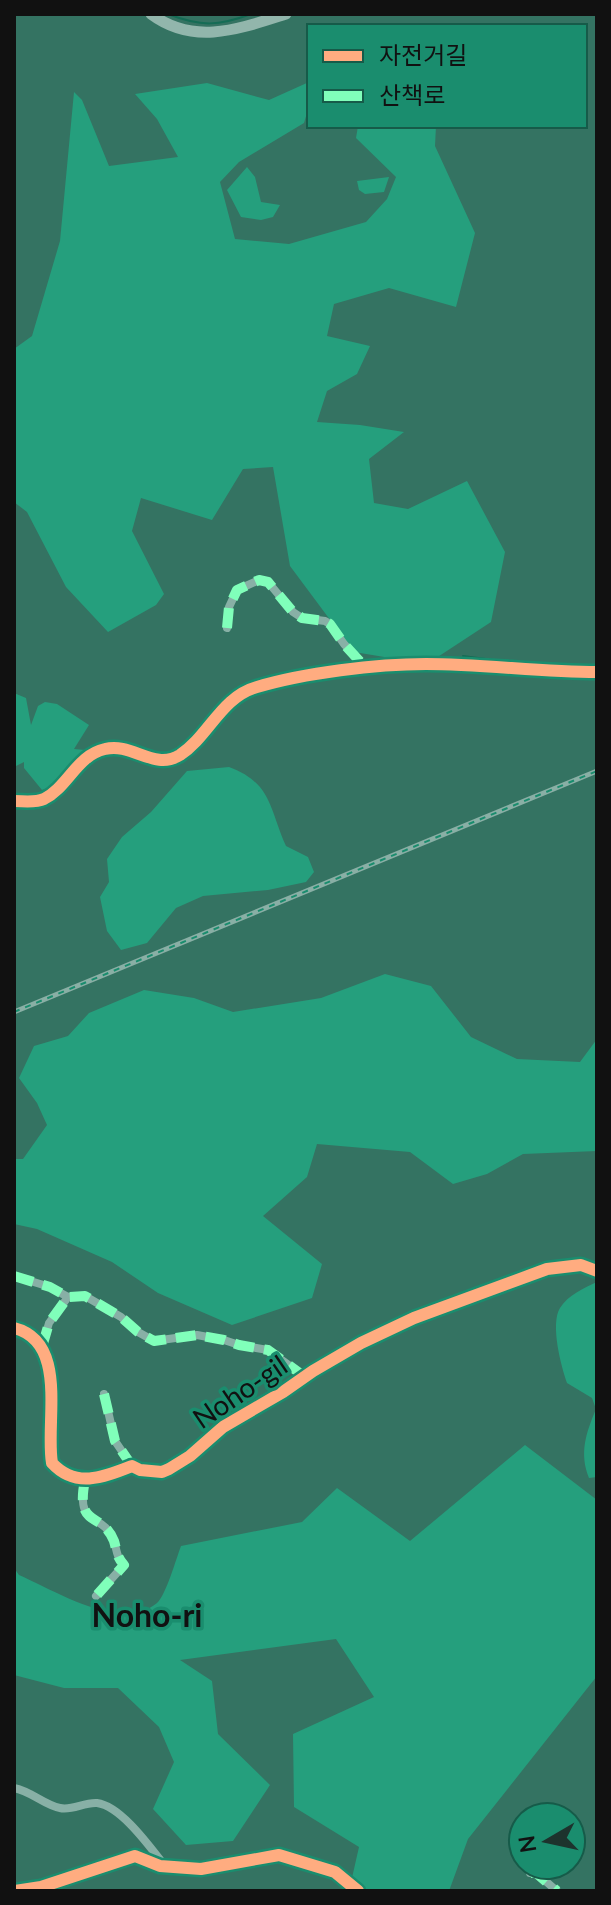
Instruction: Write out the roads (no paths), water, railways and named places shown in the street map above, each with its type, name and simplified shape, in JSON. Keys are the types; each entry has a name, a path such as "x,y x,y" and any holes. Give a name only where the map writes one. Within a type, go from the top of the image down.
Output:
{"street":[{"path":"151,14 176,29 201,34 286,14"},
{"path":"227,628 229,607 237,590 259,580 268,582 293,612 302,618 330,624 366,668"},
{"path":"14,801 44,799 92,753 106,748 126,749 165,762 178,756 194,745 216,715 245,691 255,687 366,668 427,664 534,672 597,672"},
{"name":"Noho-gil","path":"85,1480 103,1478 132,1466 162,1472 169,1469 223,1427 384,1331 522,1277 564,1266 581,1265 597,1271"},
{"name":"Noho-gil","path":"14,1276 50,1287 68,1297 85,1296 154,1341 197,1335 268,1350 305,1377"},
{"path":"42,1347 49,1323 68,1297"},
{"path":"14,1328 22,1330 42,1347 51,1373 49,1447 52,1463 67,1474 85,1480 81,1503 85,1512 114,1540 116,1557 124,1565 96,1596"},
{"path":"104,1394 115,1441 132,1466"},
{"path":"14,1788 34,1794 57,1808 86,1803 106,1805 134,1830 166,1867"},
{"path":"15,1891 41,1887 135,1856 166,1867 201,1869 279,1855 335,1872 358,1891"}],"waterway":[{"path":"168,14 210,23 251,14"},
{"path":"463,656 537,666"},
{"path":"583,668 597,665"}],"railway":[{"path":"14,1012 597,771"}],"district":[{"name":"Noho-ri","path":"147,1616"}]}
